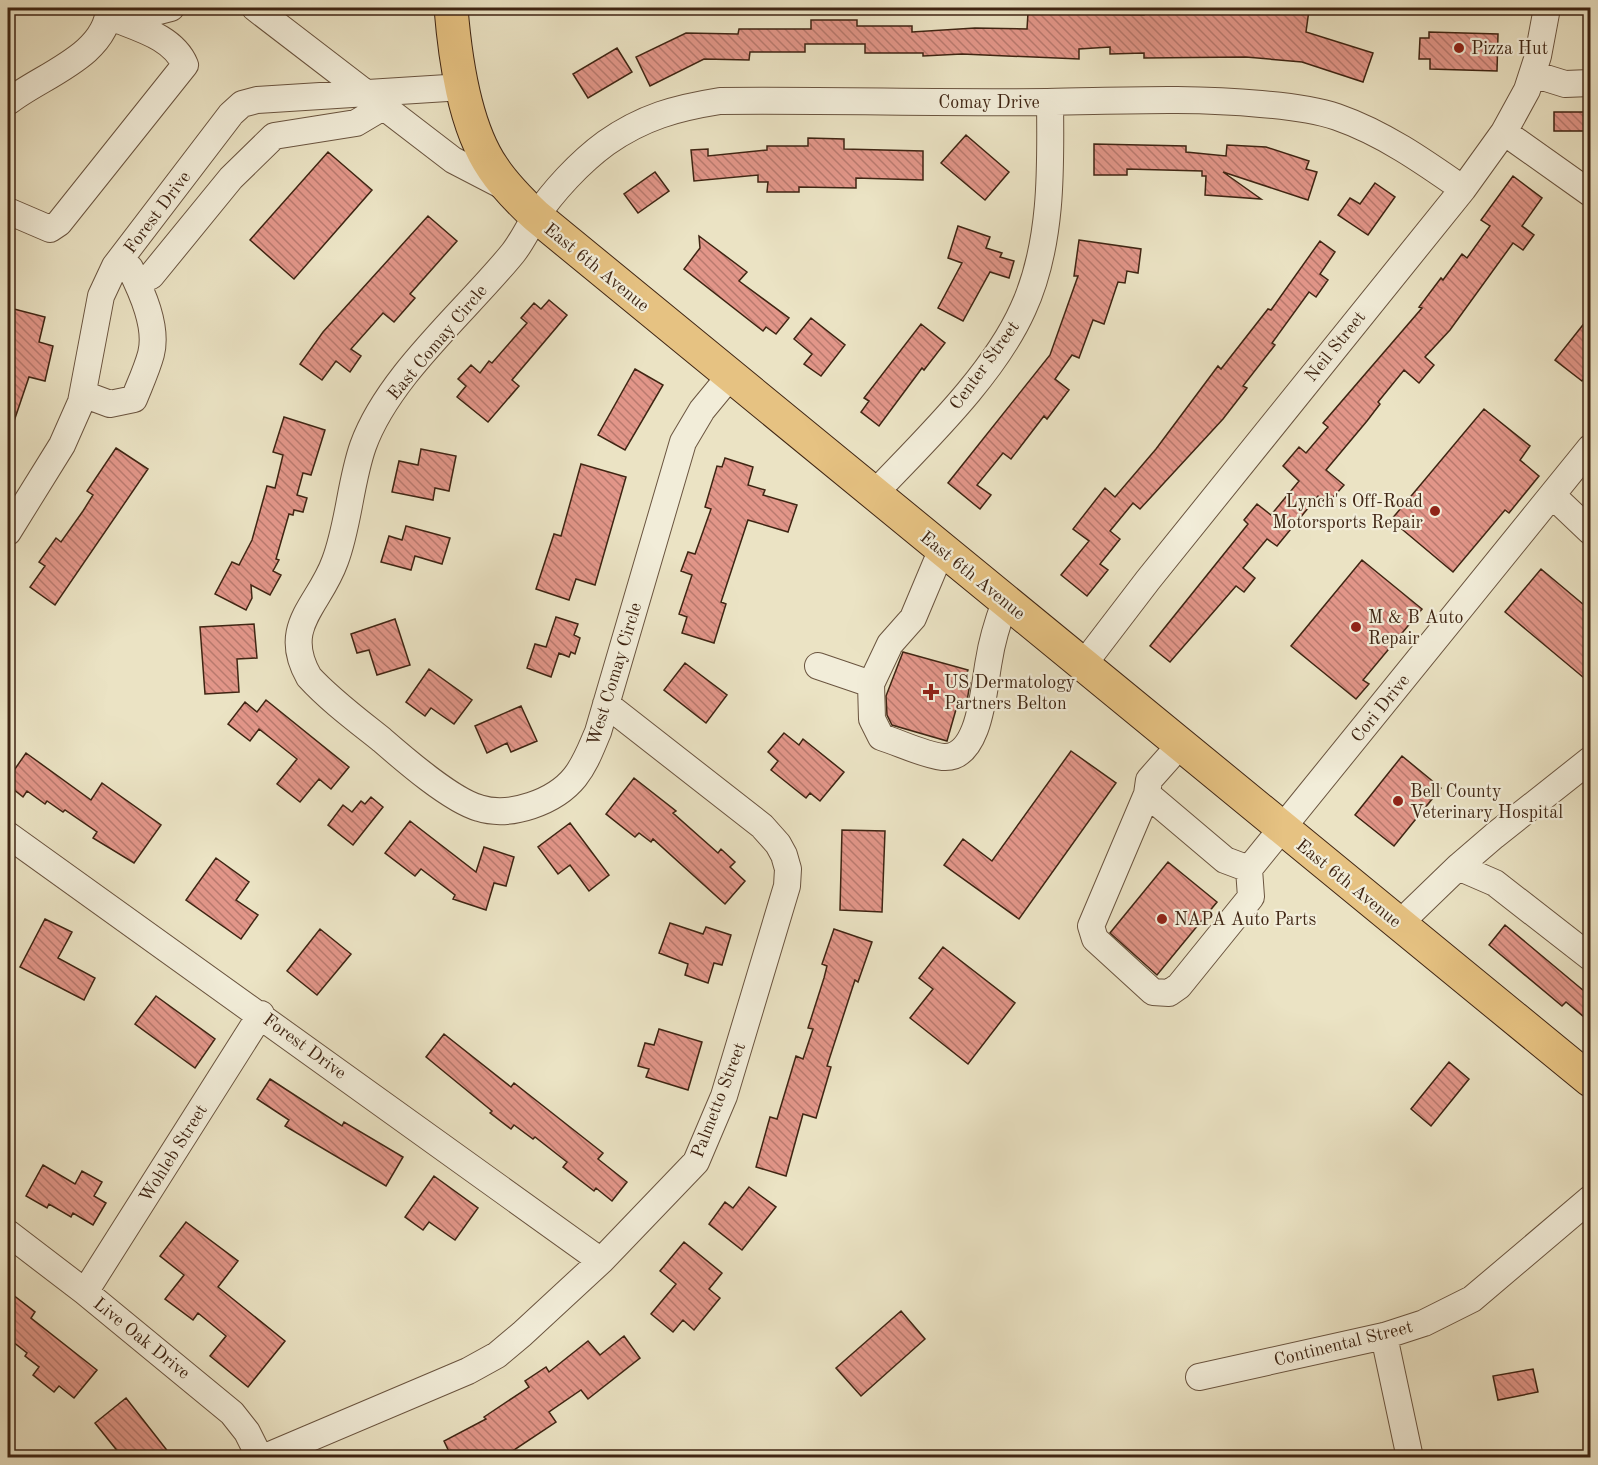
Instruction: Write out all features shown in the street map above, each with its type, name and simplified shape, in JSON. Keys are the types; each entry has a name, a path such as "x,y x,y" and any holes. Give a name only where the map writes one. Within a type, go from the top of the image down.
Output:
{"main road":[{"name":"East 6th Avenue","path":"451,8 454,48 467,111 491,166 508,188 536,216 1590,1080"}],"street":[{"path":"113,15 171,8"},
{"path":"255,8 453,160 508,188"},
{"name":"Neil Street","path":"1083,665 1148,580 1463,189 1504,132 1533,74 1547,8"},
{"path":"8,102 79,58 113,15"},
{"path":"8,211 50,229 59,223 185,65 181,55 168,42 113,15"},
{"path":"1533,74 1564,84 1590,84"},
{"name":"Forest Drive","path":"8,532 62,445 83,394 101,296 116,266 221,126 242,104 257,100 375,100 463,87"},
{"name":"Comay Drive","path":"536,216 579,165 606,143 637,124 673,108 720,101 1050,102 1125,99 1223,100 1288,106 1336,116 1418,157 1463,189"},
{"path":"137,282 151,276 231,178 274,136 356,123 375,100"},
{"name":"Center Street","path":"874,494 952,411 998,352 1023,311 1043,247 1051,152 1050,102"},
{"path":"1504,132 1590,193"},
{"name":"East Comay Circle","path":"391,748 309,677 302,665 297,644 300,624 331,574 340,548 363,447 376,418 392,393 514,251 536,216"},
{"path":"83,394 110,404 134,399 152,353 152,331 137,282 124,255"},
{"name":"West Comay Circle","path":"391,748 462,801 480,809 498,811 529,806 557,793 574,779 586,761 606,704 683,442 702,410 730,376"},
{"name":"Cori Drive","path":"1249,869 1590,448"},
{"path":"1552,495 1590,531"},
{"path":"942,549 913,618 890,644 871,684 872,719 881,737 944,757 956,754 968,744 984,703 988,663 1005,602"},
{"path":"818,666 871,684"},
{"name":"Palmetto Street","path":"261,1458 468,1371 497,1355 601,1261 686,1175 707,1141 781,911 788,869 778,844 762,826 606,704"},
{"path":"1147,794 1226,860 1249,869 1251,897 1179,986 1169,993 1153,992 1095,939 1091,926 1147,794 1149,780 1180,745"},
{"path":"1399,924 1458,867 1590,760"},
{"name":"Forest Drive","path":"8,835 261,1014 601,1261"},
{"path":"1458,867 1495,883 1590,957"},
{"name":"Wohleb Street","path":"85,1292 261,1014"},
{"name":"Continental Street","path":"1199,1377 1384,1336 1424,1323 1473,1299 1590,1198"},
{"name":"Live Oak Drive","path":"8,1233 85,1292 232,1413 247,1432 261,1458"},
{"path":"1384,1336 1410,1458"}],"building":[{"path":"1198,8 1309,10 1306,32 1373,53 1363,82 1302,62 1246,57 1144,58 1144,53 1110,54 1110,47 1079,49 1079,59 865,53 865,44 805,44 805,52 750,52 749,60 704,59 650,86 636,57 686,33 738,34 739,29 811,29 811,20 857,20 857,26 912,26 912,32 975,28 1027,29 1028,13 1144,15 1144,12 1198,12"},
{"name":"Pizza Hut","path":"1429,32 1498,34 1497,71 1430,69 1430,59 1419,59 1420,38 1429,38"},
{"path":"617,48 632,72 588,98 573,74"},
{"path":"1554,112 1590,112 1590,131 1554,131"},
{"path":"966,135 1009,172 985,200 941,163"},
{"path":"808,138 844,139 844,149 923,151 923,180 856,178 856,188 799,187 799,192 767,192 768,182 758,182 758,175 694,181 691,150 708,149 708,156 767,150 767,146 808,146"},
{"path":"1094,144 1186,146 1186,152 1226,156 1227,145 1266,147 1309,161 1306,169 1317,172 1308,200 1223,172 1261,199 1205,195 1206,176 1202,176 1202,171 1127,169 1127,175 1094,175"},
{"path":"328,152 372,190 294,279 250,240"},
{"path":"655,172 669,191 638,213 624,194"},
{"path":"1513,176 1542,198 1522,226 1534,235 1523,250 1513,243 1450,330 1425,357 1434,365 1419,383 1404,370 1378,402 1380,404 1367,421 1326,470 1344,485 1327,504 1318,496 1277,546 1267,539 1243,568 1255,578 1244,592 1236,586 1170,662 1150,646 1248,524 1244,520 1257,504 1271,515 1299,481 1283,466 1299,447 1306,453 1328,427 1323,423 1422,308 1419,307 1441,278 1443,280 1462,254 1467,258 1490,226 1481,220"},
{"path":"1375,183 1395,197 1368,235 1338,215 1350,198 1360,204"},
{"path":"428,216 457,241 410,294 415,298 394,322 383,313 351,349 361,356 350,372 336,361 322,380 300,364 323,332"},
{"path":"958,226 990,237 986,248 1002,253 1000,257 1014,261 1009,278 990,272 963,321 938,308 962,263 948,258"},
{"path":"699,236 747,272 739,281 789,318 776,334 766,327 763,331 684,269 700,248"},
{"path":"1079,240 1141,249 1138,273 1127,271 1125,283 1118,282 1104,324 1093,320 1079,358 1072,355 1055,379 1069,390 1047,419 1044,416 1011,459 1003,453 977,485 991,495 980,509 948,483 1050,355 1078,276 1074,276"},
{"path":"1320,241 1335,252 1320,274 1328,280 1316,297 1309,292 1272,343 1275,345 1243,386 1247,388 1223,419 1140,509 1133,503 1110,531 1120,539 1100,564 1108,570 1087,596 1061,575 1089,541 1073,529 1105,488 1115,497 1156,449 1218,366 1221,369 1268,309 1271,310"},
{"path":"549,300 567,315 512,380 519,386 488,422 457,397 466,386 458,379 471,365 480,373 489,361 492,363 527,323 521,318 534,303 541,309"},
{"path":"14,309 45,317 39,342 53,346 45,381 29,377 10,433 8,339"},
{"path":"1590,316 1590,370 1582,381 1555,360"},
{"path":"811,318 845,345 821,376 804,364 812,354 794,339"},
{"path":"921,324 945,343 924,370 922,368 879,426 861,412 869,401 864,398"},
{"path":"635,369 663,385 625,450 598,435"},
{"path":"1484,409 1530,446 1520,460 1539,476 1509,513 1505,510 1453,572 1391,520"},
{"path":"284,417 325,430 311,475 303,473 297,495 307,498 303,512 294,510 293,515 289,514 276,559 279,560 273,571 281,575 270,595 251,585 252,598 246,610 215,594 232,562 239,565 252,540 267,486 275,488 283,455 273,452"},
{"path":"116,448 148,469 55,605 30,587 45,566 39,562 56,538 61,542 83,511 93,495 87,491"},
{"path":"421,449 456,456 449,491 435,488 433,500 392,492 399,461 418,465"},
{"path":"725,458 753,467 748,485 765,490 763,495 797,505 788,532 748,520 721,602 726,604 714,643 682,633 687,617 679,614 692,575 681,571 688,552 695,554 711,509 705,507 717,466 722,467"},
{"path":"581,464 626,477 595,585 576,579 569,600 536,589 554,534 561,536"},
{"path":"406,526 450,538 442,564 415,556 411,570 381,562 389,536 402,540"},
{"name":"M & B Auto Repair","path":"1362,560 1422,609 1363,680 1369,684 1356,699 1291,646"},
{"path":"1541,569 1590,610 1590,683 1505,612"},
{"path":"556,617 578,624 574,635 580,638 575,654 571,652 569,657 559,653 551,677 527,668 535,644 546,647"},
{"path":"395,619 410,665 377,675 369,650 357,653 351,634"},
{"path":"254,624 257,658 237,659 239,692 205,694 200,627"},
{"name":"US Dermatology Partners Belton","path":"903,652 968,670 964,681 970,683 967,701 959,699 947,741 892,725 887,715 886,696"},
{"path":"685,663 727,695 706,723 664,690"},
{"path":"429,669 472,700 454,724 431,708 425,716 406,702"},
{"path":"266,700 349,767 331,789 319,779 300,802 277,784 297,759 259,729 250,741 228,724 245,702 257,712"},
{"path":"521,706 537,741 511,752 507,743 487,753 475,726"},
{"path":"784,733 799,745 803,739 844,772 820,801 810,793 806,798 771,770 778,761 768,752"},
{"path":"1071,751 1116,783 1019,919 944,865 963,839 992,861"},
{"path":"26,753 91,800 102,783 161,825 134,863 93,838 97,832 65,810 63,812 47,801 45,804 27,791 23,797 8,785 8,779"},
{"name":"Bell County Veterinary Hospital","path":"1402,756 1441,788 1394,846 1355,815"},
{"path":"634,778 676,811 673,813 718,853 721,849 735,862 730,867 745,881 725,904 653,839 651,842 639,833 635,837 606,814"},
{"path":"371,797 383,807 353,845 328,825 343,805 352,812 361,801 365,804"},
{"path":"410,821 476,872 484,847 514,857 506,886 494,883 486,910 453,899 455,895 421,869 415,876 385,853"},
{"path":"570,823 609,875 589,891 570,865 558,874 538,847"},
{"path":"842,830 885,831 882,912 840,910"},
{"path":"216,858 249,882 236,900 258,915 241,939 186,900"},
{"name":"NAPA Auto Parts","path":"1168,862 1217,902 1157,975 1110,933"},
{"path":"45,919 72,932 58,958 95,978 84,1000 20,967"},
{"path":"670,923 703,934 706,927 731,935 722,965 714,963 708,983 685,975 688,964 659,953"},
{"path":"1505,925 1590,996 1590,1022 1566,1002 1562,1006 1489,945"},
{"path":"320,929 351,954 317,995 287,971"},
{"path":"834,929 872,942 858,982 855,980 827,1066 831,1067 816,1118 803,1114 786,1176 756,1167 770,1117 777,1119 796,1056 803,1059 813,1029 808,1028 824,978 827,966 822,964"},
{"path":"943,947 1015,1003 968,1064 910,1018 933,989 919,978"},
{"path":"156,996 215,1039 195,1068 135,1024"},
{"path":"659,1029 702,1042 688,1090 646,1077 649,1069 638,1066 645,1043 654,1045"},
{"path":"444,1034 511,1087 514,1083 603,1153 598,1159 627,1182 612,1201 596,1188 594,1191 563,1167 567,1162 535,1137 533,1139 514,1125 511,1129 490,1113 492,1111 426,1057"},
{"path":"1449,1062 1469,1079 1431,1126 1411,1109"},
{"path":"270,1079 342,1126 344,1122 403,1157 386,1186 285,1126 289,1120 257,1099"},
{"path":"43,1165 75,1184 82,1171 102,1182 94,1196 106,1203 93,1225 73,1213 71,1217 49,1204 47,1208 26,1196"},
{"path":"434,1176 478,1208 455,1240 429,1222 423,1230 405,1217"},
{"path":"749,1187 776,1207 742,1250 709,1224 725,1202 733,1208"},
{"path":"186,1222 238,1261 218,1287 285,1341 248,1387 210,1356 226,1336 198,1313 193,1320 165,1299 184,1275 160,1256"},
{"path":"684,1242 722,1273 709,1289 720,1298 694,1330 683,1320 673,1332 651,1314 676,1284 660,1271"},
{"path":"8,1291 35,1312 31,1318 97,1370 74,1398 59,1386 54,1392 33,1375 39,1367 25,1356 27,1353 8,1338"},
{"path":"901,1311 925,1339 861,1396 836,1368"},
{"path":"624,1336 640,1358 588,1399 581,1390 549,1412 556,1422 502,1458 452,1458 444,1441 486,1419 484,1417 529,1387 525,1381 546,1367 549,1372 588,1341 600,1355"},
{"path":"1533,1369 1538,1392 1498,1400 1493,1376"},
{"path":"126,1398 173,1458 123,1458 95,1423"}],"place":[{"name":"Pizza Hut","path":"1459,48"},
{"name":"Lynch's Off-Road Motorsports Repair","path":"1435,511"},
{"name":"M & B Auto Repair","path":"1356,627"},
{"name":"US Dermatology Partners Belton","path":"931,692"},
{"name":"Bell County Veterinary Hospital","path":"1398,801"},
{"name":"NAPA Auto Parts","path":"1162,919"}]}
